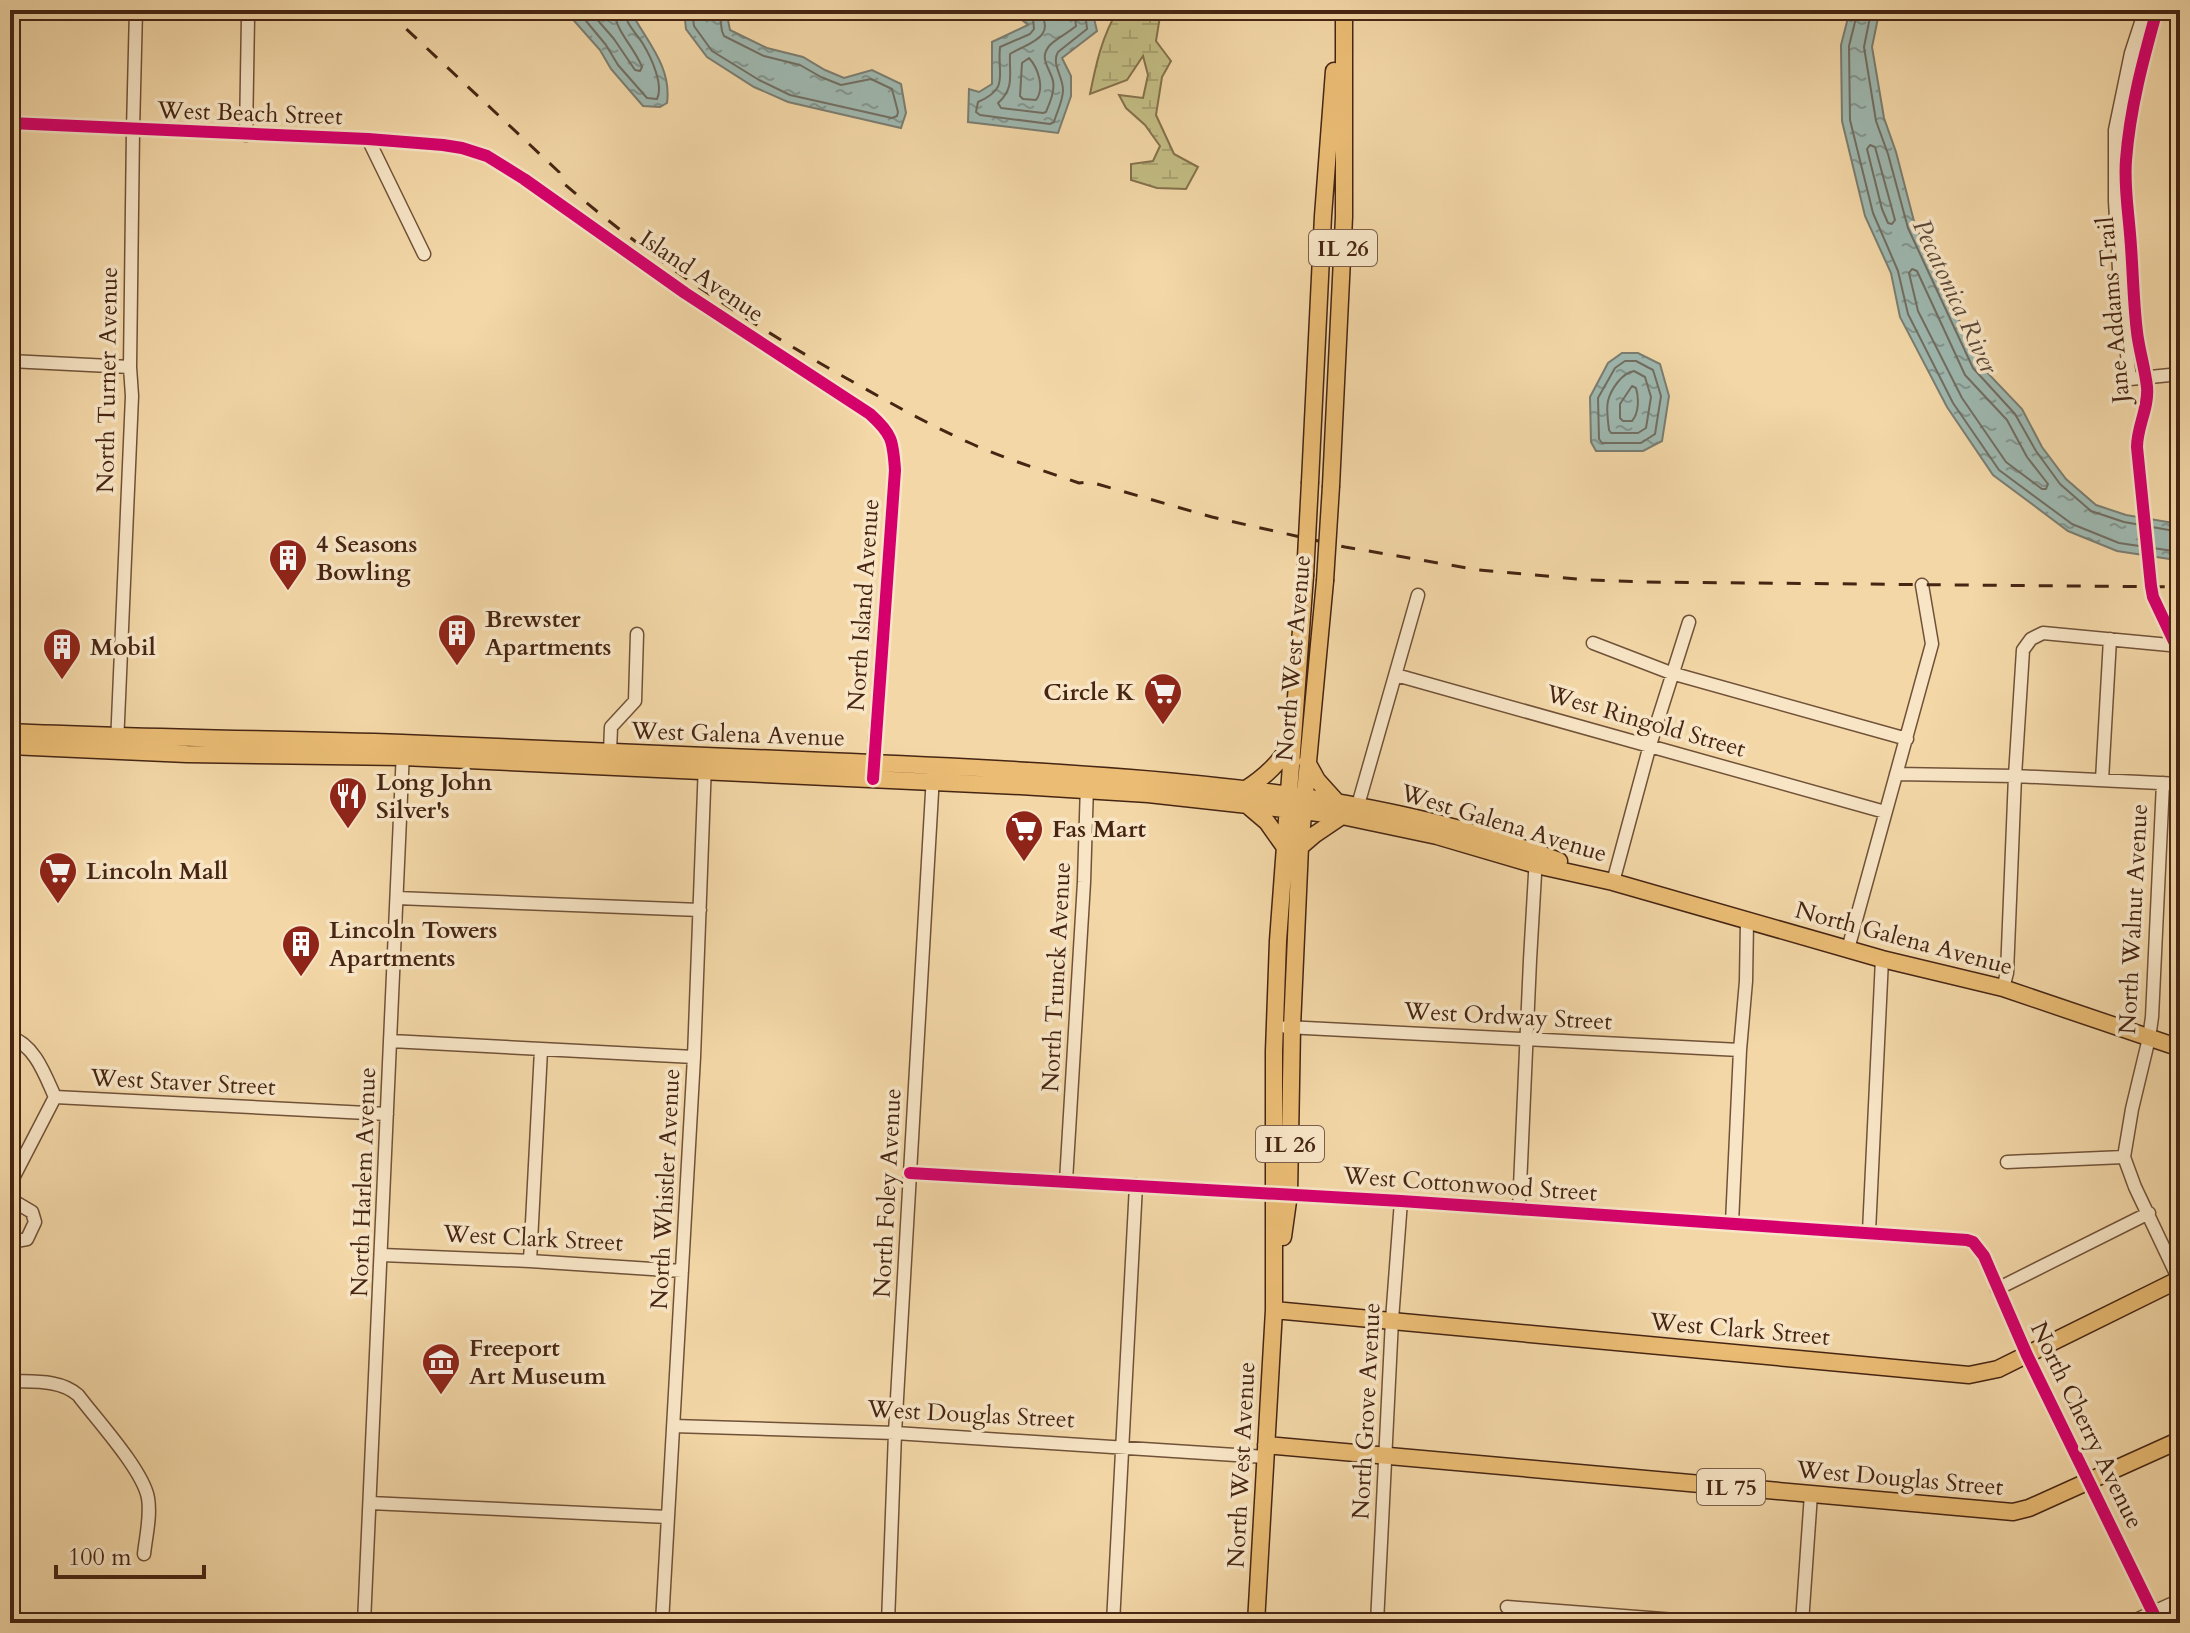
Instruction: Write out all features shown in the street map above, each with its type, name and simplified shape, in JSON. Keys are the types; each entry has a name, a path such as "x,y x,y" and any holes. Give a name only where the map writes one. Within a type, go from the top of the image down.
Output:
{"main road":[{"name":"North West Avenue","path":"1282,1194 1275,1026 1296,802 1293,741 1305,576 1323,216 1341,10"},
{"name":"North West Avenue","path":"1296,802 1307,762 1331,486 1344,217 1341,10"},
{"name":"West Galena Avenue","path":"10,732 117,744"},
{"path":"1293,741 1275,767 1246,796 1292,847 1314,835 1339,809 1307,762"},
{"name":"West Galena Avenue","path":"10,746 117,744 610,752 705,764"},
{"name":"West Galena Avenue","path":"403,750 1087,782 1246,796 1339,809 1536,859"},
{"name":"West Galena Avenue","path":"1339,809 1358,805 1444,824 1536,859 1613,882"},
{"name":"North West Avenue","path":"1256,1623 1292,1027 1292,847"},
{"name":"North Galena Avenue","path":"1613,882 1882,959 2003,988 2180,1048"},
{"name":"West Clark Street","path":"1274,1310 1969,1375 1998,1369 2180,1281"},
{"name":"West Douglas Street","path":"1266,1451 1386,1456 2013,1512 2029,1508 2180,1440"}],"street":[{"name":"North Turner Avenue","path":"117,744 132,396 136,10"},
{"path":"244,10 248,17 246,135"},
{"path":"2145,10 2131,53 2115,130 2120,289 2130,379 2180,374"},
{"name":"West Beach Street","path":"10,123 368,139 443,145 487,156"},
{"path":"368,139 424,254"},
{"name":"Island Avenue","path":"487,156 685,293 870,414 890,435"},
{"path":"10,361 130,367"},
{"name":"North Island Avenue","path":"873,771 895,470 890,435"},
{"path":"1848,949 1932,644 1922,585"},
{"path":"1358,805 1418,595"},
{"path":"1613,882 1671,673 1689,622"},
{"path":"2003,988 2007,973 2023,650 2031,639 2043,633 2179,649"},
{"path":"610,752 611,727 635,701 637,634"},
{"name":"North Walnut Avenue","path":"2102,780 2110,639"},
{"path":"1593,643 1671,673 1907,739"},
{"name":"West Ringold Street","path":"1396,675 1885,812"},
{"name":"North Harlem Avenue","path":"364,1623 403,750"},
{"name":"North Whistler Avenue","path":"662,1623 694,1057 705,764"},
{"name":"North Foley Avenue","path":"888,1623 895,1433 933,774"},
{"path":"1896,774 2180,784"},
{"name":"North Trunck Avenue","path":"1066,1181 1087,782"},
{"name":"North Walnut Avenue","path":"2124,1157 2149,1038 2163,783"},
{"path":"1519,1209 1536,859"},
{"path":"397,898 700,910"},
{"path":"1732,1223 1747,921"},
{"path":"1869,1232 1882,959"},
{"name":"West Ordway Street","path":"1275,1026 1740,1050"},
{"name":"West Staver Street","path":"10,1037 20,1040 34,1056 55,1097 387,1114"},
{"path":"391,1041 694,1057"},
{"path":"530,1261 541,1050"},
{"path":"10,1184 13,1170 55,1097"},
{"path":"2007,1162 2124,1157 2180,1281"},
{"name":"West Cottonwood Street","path":"910,1173 1401,1201 1967,1240 1973,1242 1984,1256 1997,1289"},
{"path":"1113,1623 1136,1185"},
{"path":"10,1199 32,1212 35,1222 27,1239 16,1241 10,1238"},
{"name":"North Grove Avenue","path":"1377,1623 1401,1201"},
{"path":"1997,1289 2149,1213"},
{"name":"West Clark Street","path":"382,1255 682,1271"},
{"name":"North Cherry Avenue","path":"1997,1289 2156,1618"},
{"path":"10,1381 69,1387 138,1472 148,1497 144,1554"},
{"name":"West Douglas Street","path":"673,1426 1266,1451"},
{"path":"1802,1623 1811,1494"},
{"path":"370,1503 668,1517"},
{"path":"2129,1623 2156,1618 2180,1600"},
{"path":"1507,1607 1714,1623"}],"green space":[{"path":"1118,10 1161,10 1156,41 1171,61 1162,77 1156,115 1174,154 1198,167 1186,189 1157,188 1131,180 1131,164 1153,161 1160,146 1145,125 1126,108 1119,95 1143,98 1148,75 1143,56 1127,80 1090,94 1104,40"}],"water":[{"path":"569,10 630,10 662,65 668,90 667,103 660,107 643,106 569,15"},
{"path":"684,10 726,10 730,30 767,48 803,57 844,78 872,70 901,84 906,113 901,128 788,102 754,87 707,57 686,29"},
{"path":"1010,10 1092,10 1097,31 1062,58 1071,76 1071,96 1058,133 968,122 969,89 979,92 992,84 992,42 1028,25"},
{"path":"1850,10 1886,10 1878,18 1872,47 1884,118 1915,225 1980,365 2022,409 2042,447 2066,479 2096,505 2126,515 2180,524 2180,559 2117,551 2068,531 1993,475 1947,407 1900,317 1891,273 1865,216 1842,121 1841,45"},
{"path":"1622,353 1638,353 1660,364 1669,396 1662,441 1643,451 1596,451 1591,442 1590,397 1608,363"}],"railway":[{"path":"386,10 559,172 561,181 628,236 698,287 808,356 954,436 1079,483 1090,482 1212,517 1345,547 1479,570 1644,582 2180,587"}],"cycle path":[{"name":"Jane Addams Trail","path":"2157,10 2134,103 2126,179 2136,320 2147,387 2137,447 2151,586 2153,597 2180,654"},
{"path":"10,123 368,139 443,145 487,156 685,293 870,414 890,438 895,470 873,779"},
{"path":"910,1173 1401,1201 1973,1242 1984,1256 2027,1355 2158,1623"}],"place":[{"name":"4 Seasons Bowling","path":"288,592"},
{"name":"Brewster Apartments","path":"457,667"},
{"name":"Mobil","path":"62,681"},
{"name":"Circle K","path":"1163,726"},
{"name":"Long John Silver's","path":"348,830"},
{"name":"Fas Mart","path":"1024,863"},
{"name":"Lincoln Mall","path":"58,905"},
{"name":"Lincoln Towers Apartments","path":"301,978"},
{"name":"Freeport Art Museum","path":"441,1396"}],"water label":[{"name":"Pecatonica River","path":"1956,296"}]}
